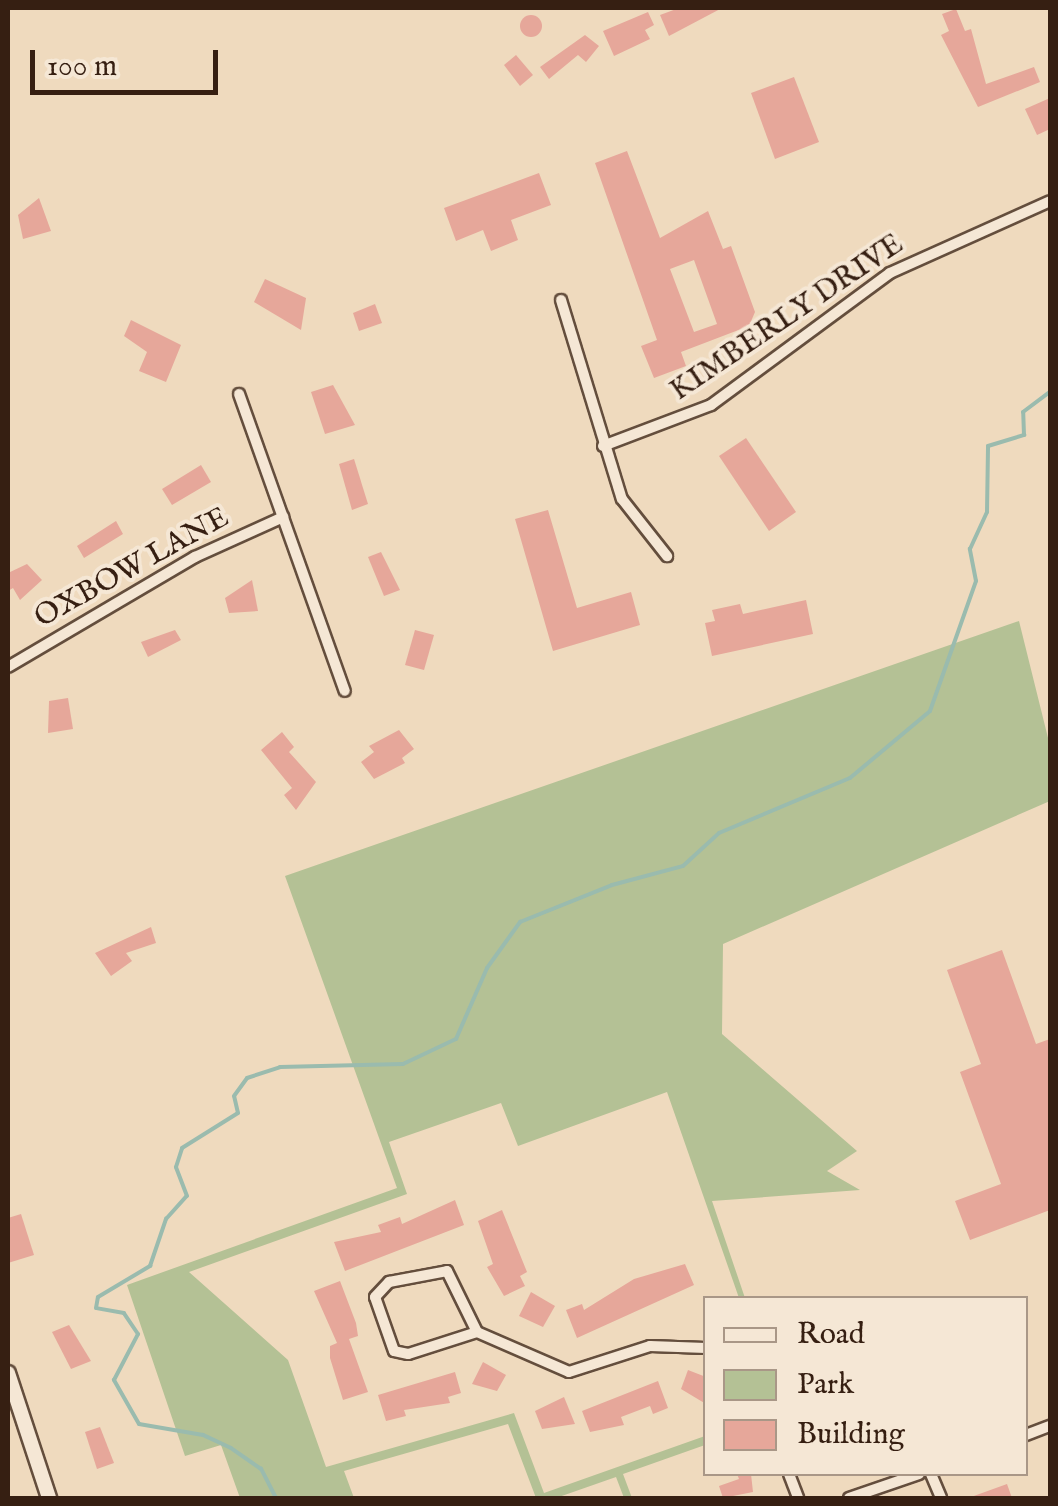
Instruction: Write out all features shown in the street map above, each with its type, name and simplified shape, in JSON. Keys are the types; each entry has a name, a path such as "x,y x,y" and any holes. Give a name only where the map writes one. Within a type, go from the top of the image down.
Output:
{"street":[{"name":"KIMBERLY DRIVE","path":"604,446 712,405 890,273 1050,201"},
{"path":"561,300 622,499 667,556"},
{"path":"239,394 345,691"},
{"name":"OXBOW LANE","path":"8,667 195,557 283,518"},
{"path":"477,1332 408,1354 394,1350 375,1297 389,1282 447,1271 477,1332 569,1372 650,1346 703,1348"},
{"path":"8,1373 49,1498"},
{"path":"849,1498 914,1476"}],"green space":[{"path":"1019,621 1050,746 1050,801 723,944 722,1034 857,1151 827,1171 860,1190 712,1201 744,1296 738,1296 667,1092 518,1146 501,1103 389,1142 407,1194 189,1272 288,1360 326,1467 514,1413 544,1493 703,1437 703,1446 623,1474 632,1498 624,1498 616,1477 556,1498 536,1498 508,1424 344,1471 354,1498 240,1498 221,1445 185,1456 127,1285 397,1188 285,876"}],"building":[{"path":"679,8 722,8 669,36 660,15"},
{"path":"956,9 965,31 971,29 986,84 1034,67 1040,82 978,107 941,35 949,31 942,14"},
{"path":"648,12 654,25 645,30 650,39 614,56 603,31"},
{"path":"531,15 539,18 539,34 531,37 523,34 520,26 523,18"},
{"path":"585,35 599,46 586,62 578,55 549,79 540,67"},
{"path":"516,55 533,75 520,86 504,65"},
{"path":"794,77 819,142 775,159 751,93"},
{"path":"1050,98 1050,129 1037,135 1025,109"},
{"path":"627,151 660,238 708,211 723,249 731,246 755,312 749,326 681,352 686,366 654,378 641,346 657,340 595,163","holes":["694,260 717,324 694,332 670,269"]},
{"path":"539,173 551,205 511,220 518,240 491,251 483,230 456,241 444,208"},
{"path":"39,198 51,231 23,239 18,215"},
{"path":"265,279 306,298 301,330 254,302"},
{"path":"375,304 382,323 359,331 353,313"},
{"path":"131,320 181,345 166,382 139,371 147,352 124,336"},
{"path":"333,385 355,425 325,434 311,392"},
{"path":"746,438 796,512 769,531 719,456"},
{"path":"354,459 368,504 352,510 339,464"},
{"path":"201,465 211,482 172,505 162,489"},
{"path":"548,510 577,608 631,592 640,625 553,651 515,519"},
{"path":"116,521 123,534 84,558 77,546"},
{"path":"381,552 400,590 384,596 368,557"},
{"path":"27,564 42,580 20,600 13,588 8,591 8,573"},
{"path":"252,580 258,611 229,613 225,598"},
{"path":"806,600 813,634 712,656 705,623 715,621 712,610 740,604 743,614"},
{"path":"175,630 181,640 148,657 141,642"},
{"path":"415,630 434,635 424,670 405,665"},
{"path":"68,698 73,729 48,733 49,701"},
{"path":"399,730 414,749 402,758 405,763 374,779 361,762 374,752 369,746"},
{"path":"282,732 294,747 289,752 316,782 296,810 284,795 292,788 261,750"},
{"path":"151,927 156,943 126,953 132,961 111,976 95,953"},
{"path":"1002,950 1036,1044 1050,1039 1050,1210 970,1240 955,1201 1001,1184 960,1072 981,1064 947,970"},
{"path":"455,1200 464,1225 345,1271 334,1242 381,1232 378,1225 400,1217 402,1224"},
{"path":"502,1210 527,1272 520,1276 525,1286 504,1296 487,1267 493,1264 478,1221"},
{"path":"21,1214 34,1255 8,1263 8,1218"},
{"path":"685,1264 694,1285 577,1338 566,1310 582,1304 584,1310 634,1279"},
{"path":"340,1281 356,1323 358,1336 349,1339 368,1392 343,1400 330,1358 330,1346 337,1343 314,1291"},
{"path":"531,1292 555,1306 543,1327 519,1316"},
{"path":"69,1325 91,1361 71,1369 52,1332"},
{"path":"483,1362 506,1375 497,1391 472,1384"},
{"path":"688,1370 703,1376 703,1402 681,1389"},
{"path":"455,1372 461,1393 448,1397 450,1403 404,1410 406,1416 386,1421 378,1395"},
{"path":"658,1381 668,1408 653,1414 650,1406 621,1417 624,1425 590,1432 582,1411"},
{"path":"564,1397 575,1424 542,1429 535,1411"},
{"path":"100,1427 114,1463 97,1469 85,1432"},
{"path":"738,1476 751,1476 753,1492 723,1498 719,1486 739,1479"},
{"path":"1007,1484 1012,1498 971,1498 971,1497"}],"waterway":[{"path":"276,1498 261,1469 231,1448 203,1435 139,1424 114,1380 138,1334 124,1313 96,1308 98,1297 150,1266 166,1219 187,1196 176,1167 182,1148 238,1113 234,1096 247,1078 280,1067 403,1064 456,1039 487,968 520,922 612,885 683,866 719,833 850,778 930,711 976,581 970,549 987,512 988,446 1024,435 1023,412 1050,392"}]}
